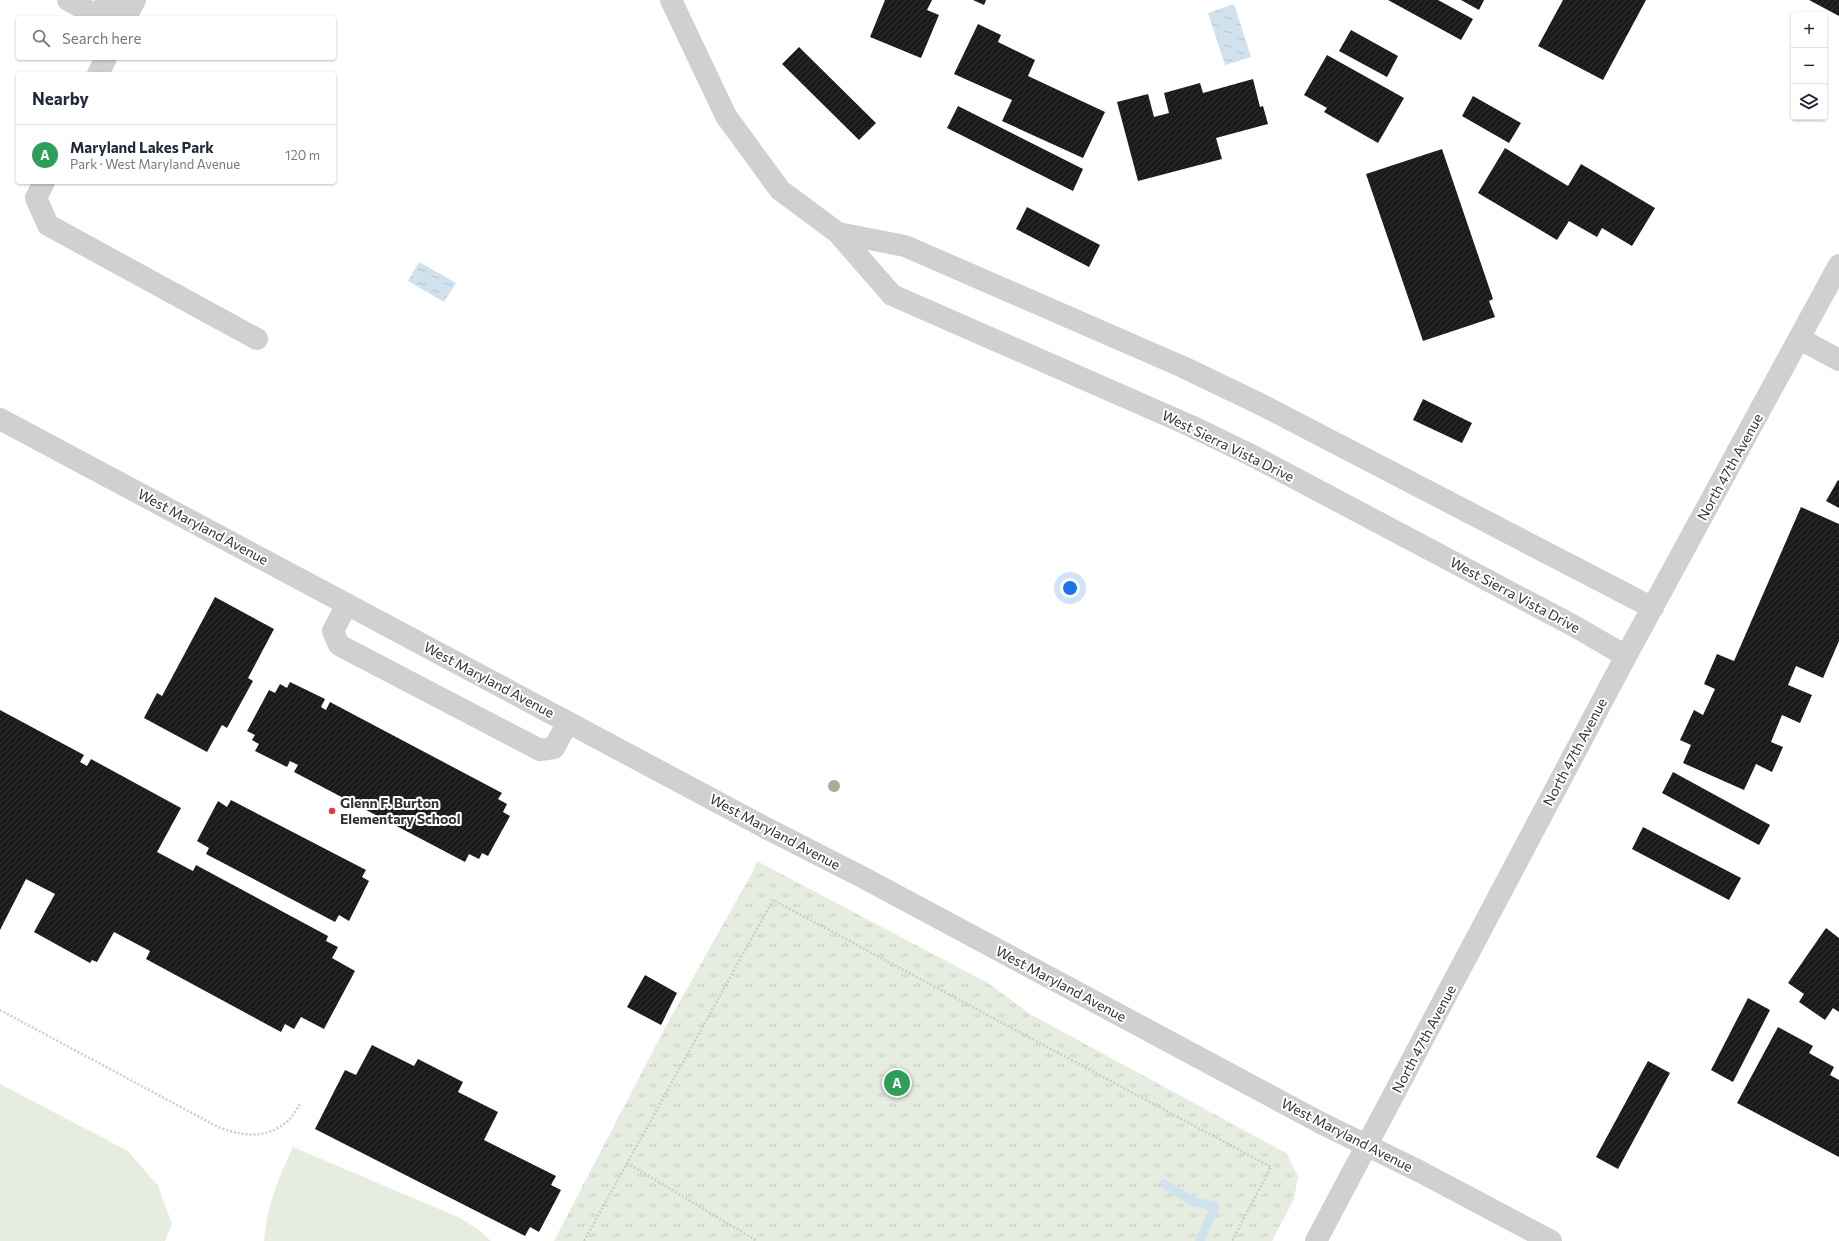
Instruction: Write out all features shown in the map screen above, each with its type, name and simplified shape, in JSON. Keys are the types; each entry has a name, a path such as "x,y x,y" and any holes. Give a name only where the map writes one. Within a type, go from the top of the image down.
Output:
{"street":[{"path":"68,0 92,13 121,8"},
{"name":"West Sierra Vista Drive","path":"671,0 730,122 780,190 838,233 892,295 1191,426 1254,456 1574,626 1626,656"},
{"path":"99,72 105,60"},
{"path":"43,184 36,198 48,225 257,339"},
{"name":"West Sierra Vista Drive","path":"838,233 905,246 1183,367 1262,405 1653,608"},
{"name":"North 47th Avenue","path":"1316,1241 1368,1146 1626,656 1839,265"},
{"path":"1800,339 1839,360"},
{"name":"West Maryland Avenue","path":"0,419 1321,1123 1419,1171 1551,1241"},
{"path":"347,604 333,631 339,645 540,750 554,748 568,722"}],"path":[{"path":"584,1241 773,900 1271,1167 1232,1241"},
{"path":"0,1010 218,1126 235,1133 251,1136 266,1132 289,1120 301,1103"},
{"path":"627,1164 757,1241"}],"green space":[{"path":"757,861 988,983 1030,1014 1286,1153 1298,1176 1294,1199 1272,1241 554,1241 666,1026 753,871"},
{"path":"0,1084 128,1151 158,1186 172,1224 165,1241 0,1241"},
{"path":"293,1147 460,1218 480,1231 491,1241 264,1241 270,1204"}],"water":[{"path":"1234,4 1251,57 1225,65 1208,13"},
{"path":"419,262 456,283 444,302 408,281"}],"building":[{"path":"885,0 932,0 927,10 939,15 921,58 870,37"},
{"path":"973,0 986,0 984,5"},
{"path":"1388,0 1438,0 1473,19 1461,40"},
{"path":"1461,0 1484,0 1479,10"},
{"path":"1563,0 1646,0 1603,80 1538,46"},
{"path":"1809,0 1839,0 1839,16"},
{"path":"978,24 1001,35 998,42 1035,60 1028,76 1105,112 1083,158 1002,121 1012,100 954,74"},
{"path":"1351,30 1398,56 1387,77 1339,51"},
{"path":"799,47 876,123 859,140 782,64"},
{"path":"1327,55 1404,98 1378,143 1324,112 1327,108 1304,95"},
{"path":"1253,79 1260,107 1263,106 1268,124 1216,138 1222,159 1138,181 1117,102 1148,94 1154,117 1169,113 1164,93 1200,83 1203,93"},
{"path":"1473,96 1521,123 1509,143 1462,116"},
{"path":"958,106 1083,169 1073,191 947,128"},
{"path":"1505,148 1568,186 1581,164 1655,208 1632,246 1602,228 1597,237 1569,221 1557,240 1478,193"},
{"path":"1442,149 1493,299 1489,301 1495,317 1423,341 1366,174"},
{"path":"1027,207 1100,245 1089,267 1016,229"},
{"path":"1423,399 1472,423 1462,443 1413,420"},
{"path":"1838,480 1839,481 1839,508 1826,501"},
{"path":"1801,507 1839,524 1839,641 1823,678 1796,666 1788,685 1812,695 1800,723 1782,715 1771,742 1783,747 1772,772 1756,764 1744,790 1683,763 1691,745 1680,740 1694,710 1703,715 1715,689 1704,684 1717,654 1734,661"},
{"path":"215,597 274,629 248,678 253,681 227,728 222,725 207,752 144,718 157,693 162,696"},
{"path":"290,682 325,699 321,707 326,710 330,702 502,793 498,799 507,804 503,812 510,816 488,856 482,853 479,859 469,854 465,862 294,772 298,765 290,761 287,767 255,751 259,744 252,740 255,735 247,731 269,690 275,693 280,684 287,688"},
{"path":"0,710 84,755 80,762 87,766 91,759 181,808 157,852 193,871 196,865 328,936 326,941 338,947 332,958 355,971 324,1029 301,1017 294,1029 285,1024 281,1032 146,959 150,951 114,932 97,962 92,960 90,963 34,932 55,894 26,879 0,930"},
{"path":"1673,772 1770,825 1759,845 1662,793"},
{"path":"231,800 366,870 362,877 369,881 349,921 339,915 335,922 206,854 209,848 197,841 218,801 227,807"},
{"path":"1643,827 1741,878 1729,900 1632,849"},
{"path":"1826,928 1839,938 1839,1012 1833,1008 1825,1020 1799,1002 1804,994 1788,983"},
{"path":"645,975 677,993 661,1025 627,1007"},
{"path":"1748,998 1770,1010 1733,1082 1711,1070"},
{"path":"1778,1027 1813,1046 1809,1053 1834,1067 1830,1075 1839,1080 1839,1157 1737,1103"},
{"path":"372,1045 414,1066 418,1059 463,1082 458,1092 498,1112 484,1140 556,1176 551,1185 561,1190 539,1232 530,1227 525,1236 315,1129 345,1070 356,1075"},
{"path":"1648,1061 1670,1073 1618,1169 1596,1157"}],"waterway":[{"path":"1164,1184 1194,1202 1215,1206 1200,1241"}],"place":[{"name":"Glenn F. Burton Elementary School","path":"332,811"},
{"name":"Maryland Lakes Park","path":"897,1083"}]}
